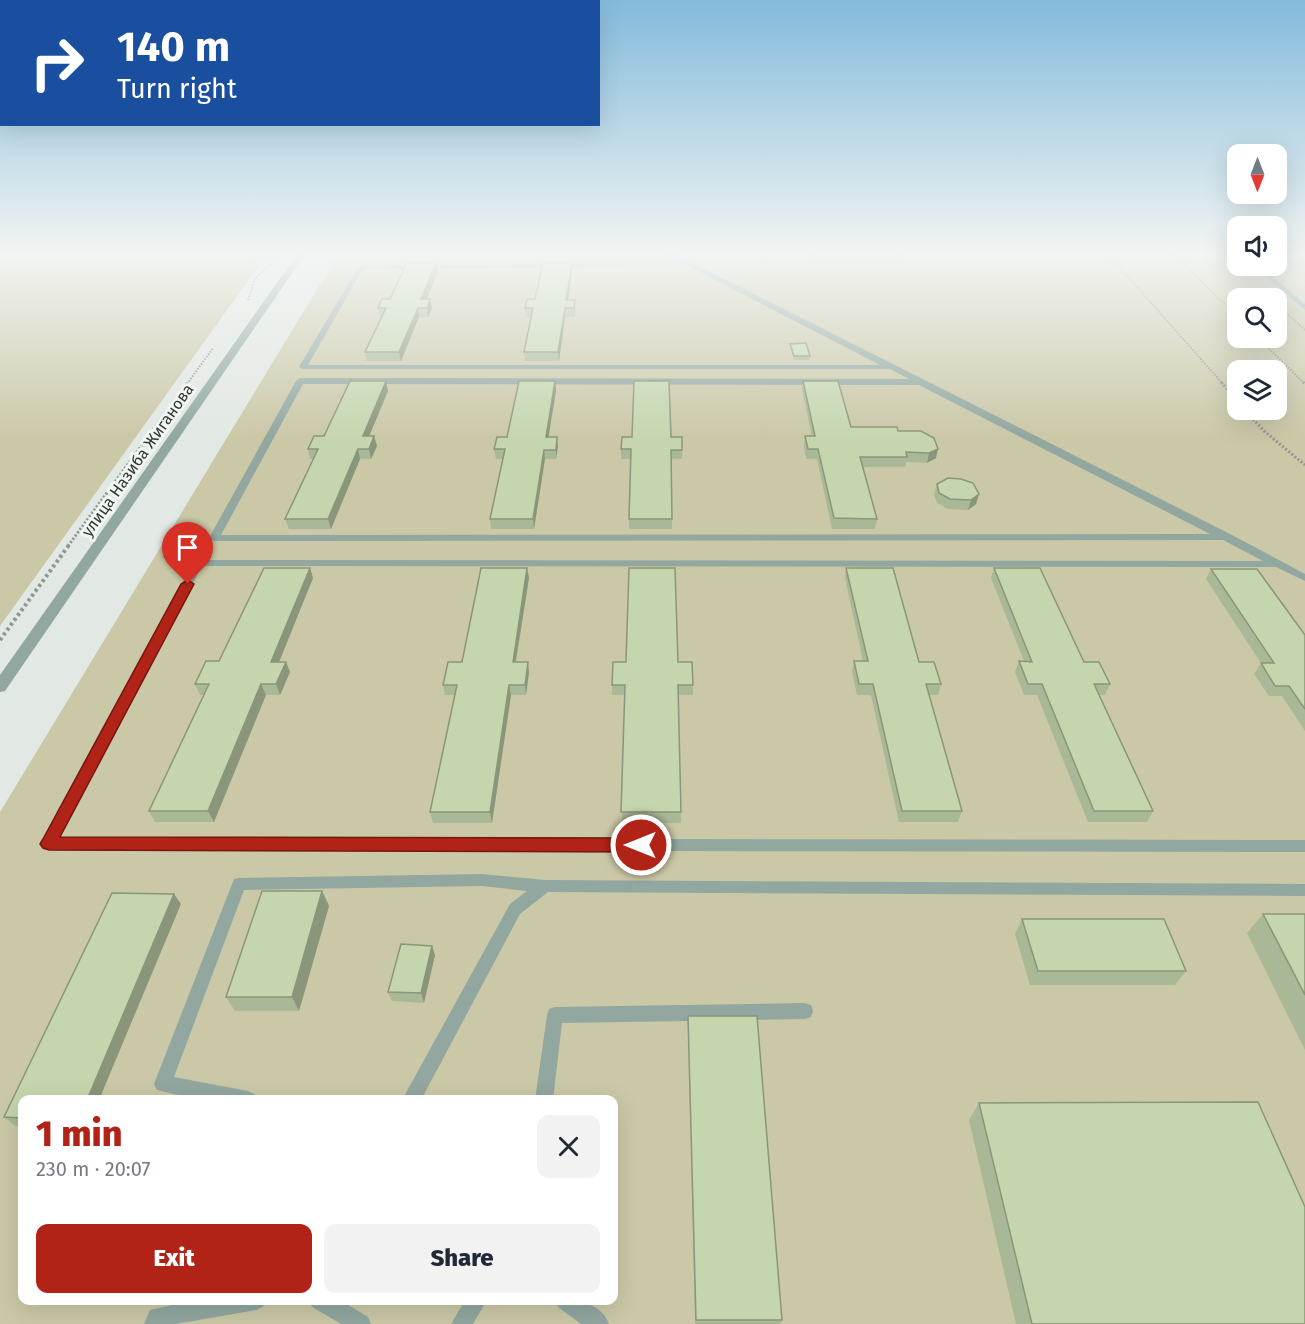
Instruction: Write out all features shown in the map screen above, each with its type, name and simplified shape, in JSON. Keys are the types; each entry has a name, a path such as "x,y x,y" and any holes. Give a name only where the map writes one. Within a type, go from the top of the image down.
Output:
{"street":[{"name":"улица Назиба Жиганова","path":"0,687 259,315"}],"lane":[{"path":"333,315 303,367 892,367"},
{"path":"790,315 1305,578"},
{"path":"924,382 300,381 214,537 1228,537"},
{"path":"1279,564 198,563 49,844 1305,846"},
{"path":"221,1095 163,1084 239,884 483,880 545,886 1305,890"},
{"path":"414,1095 515,909 545,886"},
{"path":"545,1095 555,1016 805,1011"},
{"path":"153,1324 157,1317 227,1305"},
{"path":"328,1305 361,1324"},
{"path":"461,1324 474,1305"},
{"path":"572,1305 599,1324"}],"path":[{"path":"1162,315 1227,389"},
{"path":"1288,315 1305,330"},
{"path":"0,640 214,347"},
{"path":"1268,348 1305,384"},
{"path":"1254,420 1305,465"}],"shaded area":[{"path":"0,315 224,315 0,626"},
{"path":"302,315 1227,315 1227,348 1287,348 1287,315 1305,315 1305,1324 0,1324 0,812"}],"building":[{"path":"383,315 415,315 399,352 365,352"},
{"path":"532,315 564,315 558,352 524,352"},
{"path":"806,343 810,356 794,356 790,344"},
{"path":"350,381 386,381 363,436 374,436 369,449 358,449 328,519 285,519 318,449 308,449 314,436 324,436"},
{"path":"519,381 555,381 546,437 557,437 556,450 544,450 533,519 490,519 505,449 494,449 497,437 507,437"},
{"path":"634,381 669,381 671,437 682,437 682,450 671,450 672,519 629,519 631,449 621,449 622,437 632,437"},
{"path":"803,381 838,381 851,427 897,427 898,431 921,431 934,438 938,449 929,453 906,452 907,457 860,457 877,519 834,518 818,449 808,449 805,436 815,436"},
{"path":"948,478 973,483 979,494 971,500 950,499 939,493 937,484"},
{"path":"264,568 310,568 271,662 286,662 276,684 261,684 208,811 149,811 209,684 195,684 206,661 219,661"},
{"path":"481,568 527,568 513,662 528,662 525,685 509,685 490,812 430,812 457,685 443,685 448,662 462,662"},
{"path":"629,568 675,568 678,662 692,662 693,685 678,685 681,812 621,812 625,685 612,685 613,662 626,662"},
{"path":"846,568 893,568 919,662 934,662 941,684 926,684 962,811 902,811 873,684 859,684 854,661 868,661"},
{"path":"994,568 1040,568 1084,662 1099,662 1110,684 1094,684 1153,811 1094,811 1042,684 1028,684 1019,661 1032,662"},
{"path":"1211,569 1257,569 1305,635 1305,709 1289,686 1275,686 1261,663 1274,663"},
{"path":"262,891 322,891 292,997 226,997"},
{"path":"112,893 174,894 89,1095 18,1095 18,1118 4,1117"},
{"path":"1263,914 1305,914 1305,995"},
{"path":"1022,919 1164,919 1186,971 1038,971"},
{"path":"401,944 432,946 421,993 388,992"},
{"path":"688,1016 757,1016 782,1320 696,1320"},
{"path":"1258,1102 1305,1207 1305,1324 1032,1324 979,1103"}],"route":[{"path":"188,584 49,844 641,845"}]}
